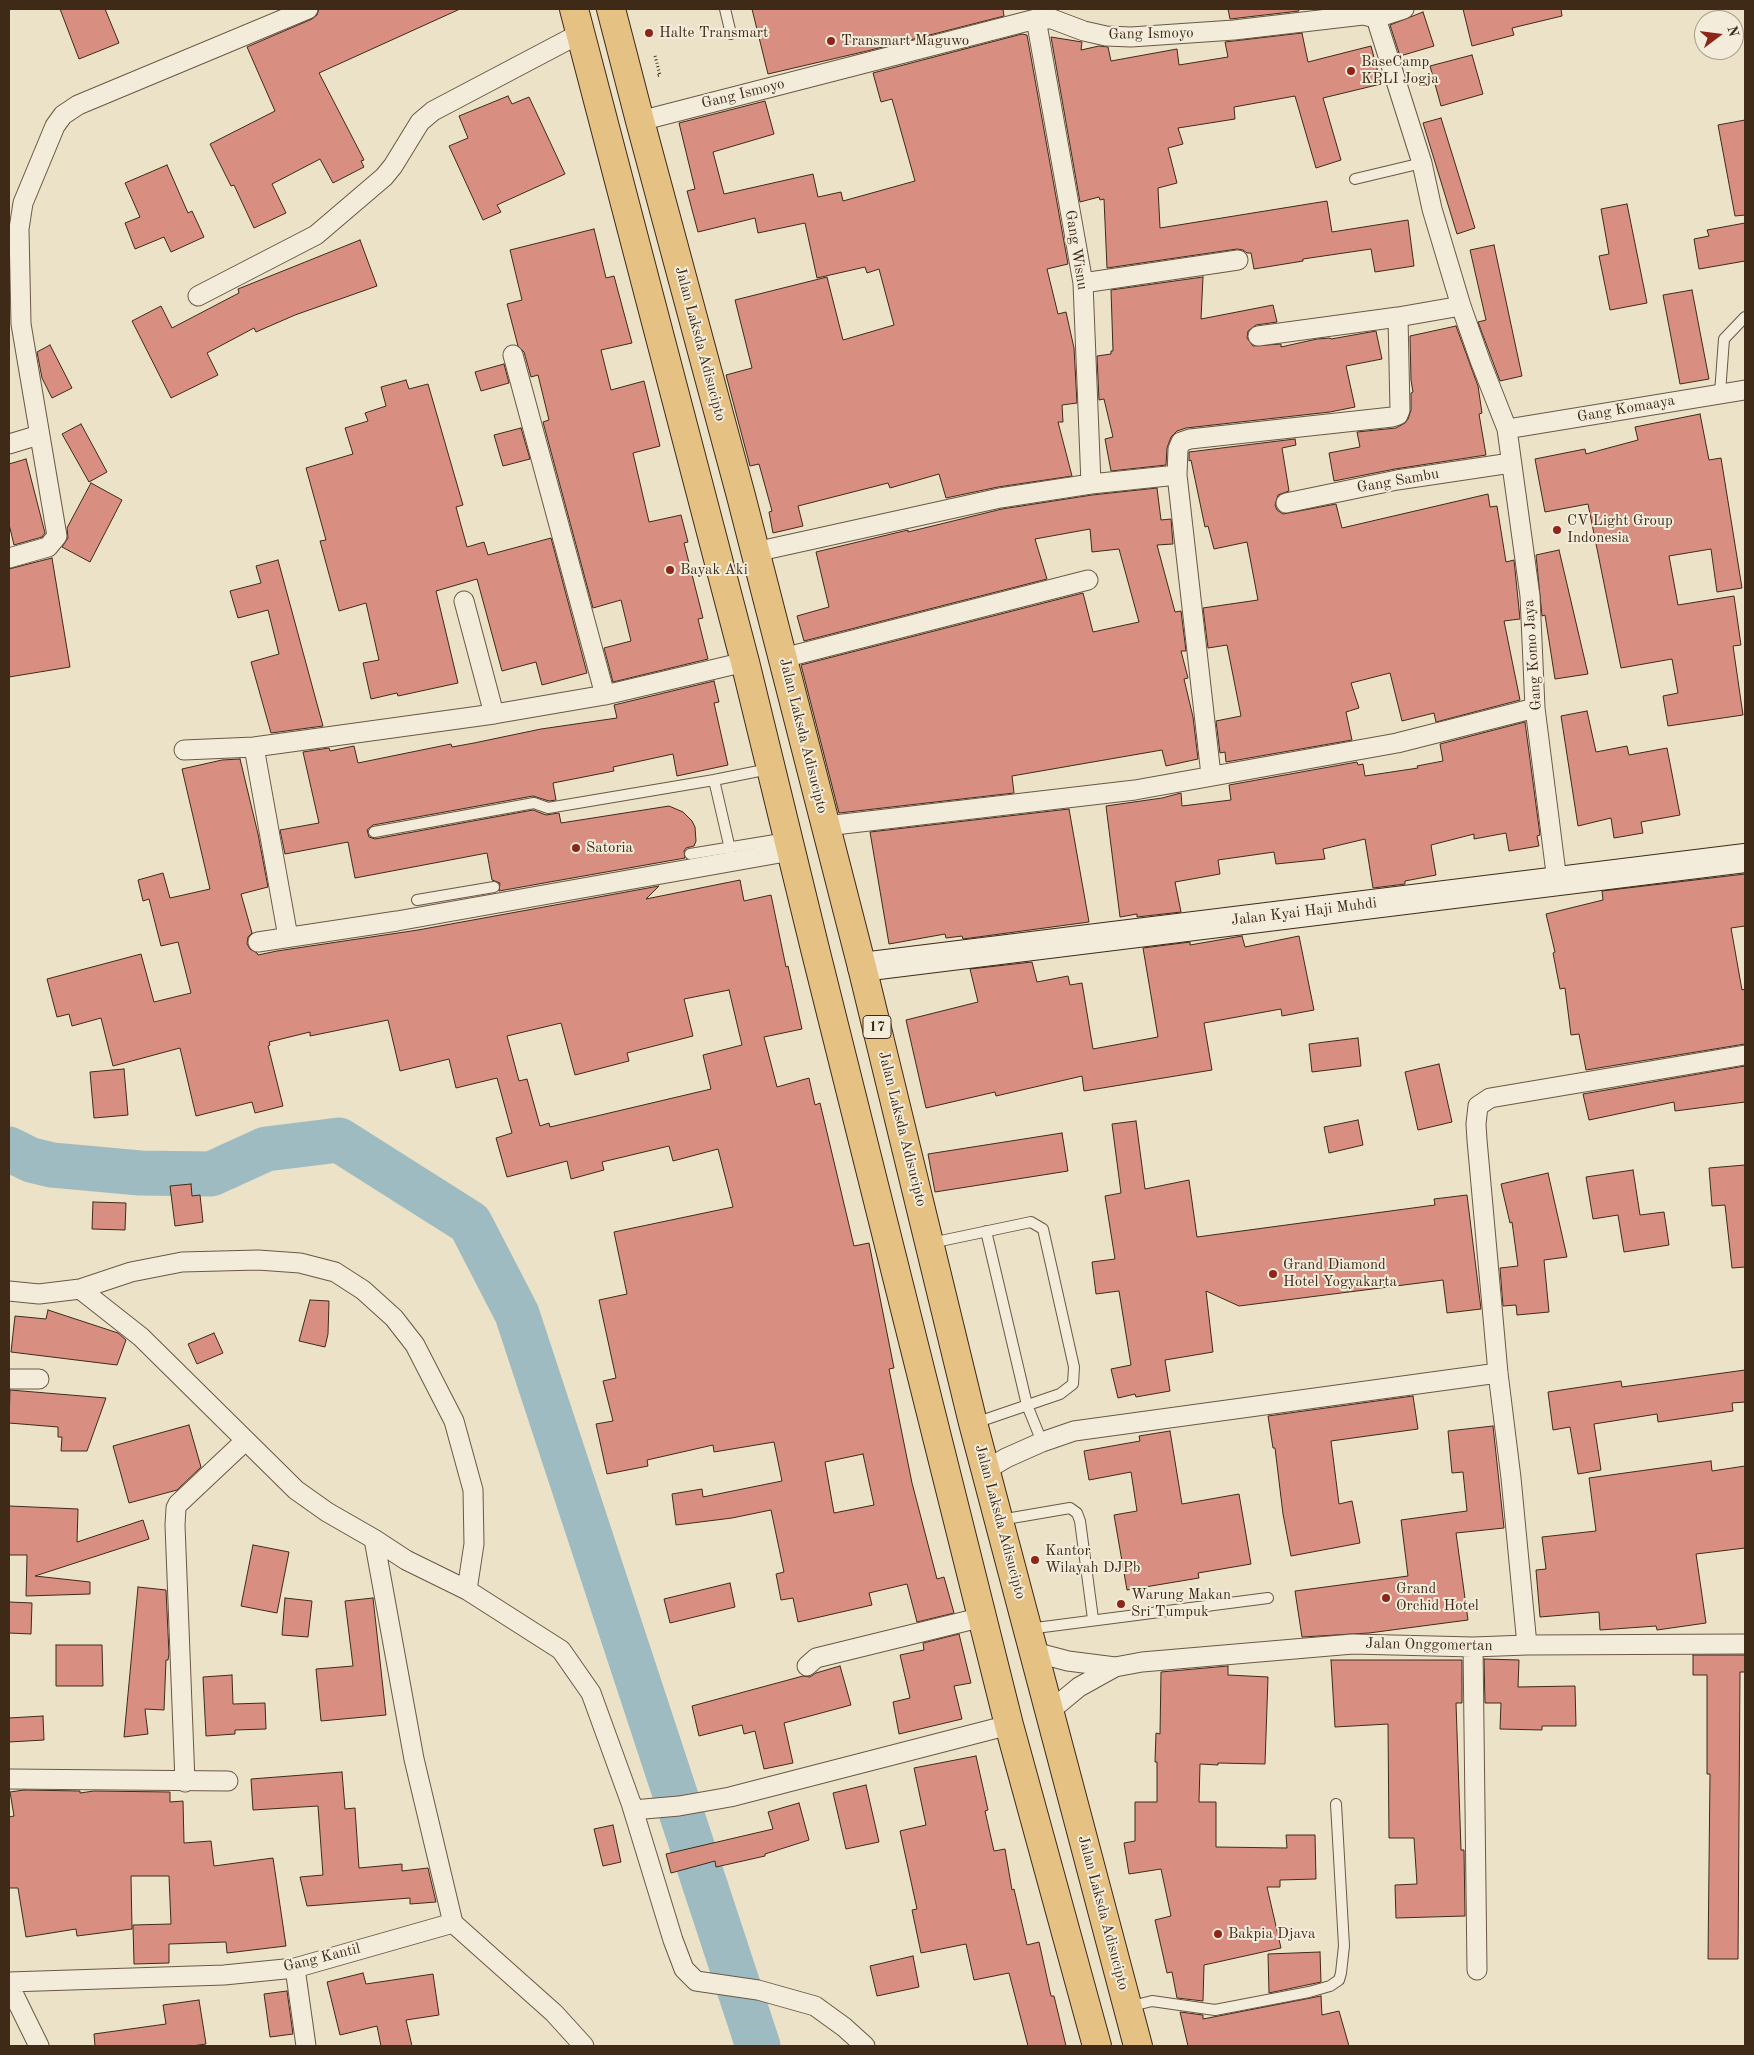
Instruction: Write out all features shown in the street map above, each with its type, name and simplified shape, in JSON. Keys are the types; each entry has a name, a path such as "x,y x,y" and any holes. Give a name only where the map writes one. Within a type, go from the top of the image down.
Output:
{"highway":[{"name":"Jalan Laksda Adisucipto","path":"611,9 756,552 862,967 973,1423 1138,2046"},
{"path":"578,21 745,662 1009,1725 1097,2046"}],"street":[{"path":"9,558 48,548 57,536 39,435 15,328 19,229 23,203 55,126 64,115 78,105 308,9"},
{"path":"1376,18 1404,9"},
{"name":"Gang Ismoyo","path":"640,121 1036,19 1052,19 1084,31 1106,36 1131,37 1234,30 1363,15 1376,18"},
{"name":"Gang Komo Jaya","path":"1376,18 1422,162 1432,209 1461,306 1507,430 1530,596 1536,708 1557,881"},
{"name":"Gang Wisnu","path":"1036,19 1083,283 1091,484"},
{"path":"198,296 316,235 384,177 393,166 420,122 433,111 578,21"},
{"path":"1083,283 1238,260"},
{"path":"1258,336 1398,317 1461,306"},
{"path":"1211,775 1178,475 1178,449 1181,442 1190,439 1383,418 1398,414 1400,410 1398,317"},
{"path":"514,356 605,695"},
{"name":"Gang Komaaya","path":"1507,430 1745,390"},
{"path":"9,444 39,435"},
{"name":"Gang Sambu","path":"1286,503 1397,480 1511,463"},
{"path":"756,552 1000,498 1091,484 1178,475"},
{"path":"783,658 1088,580"},
{"path":"464,601 494,714"},
{"path":"184,750 254,747 494,714 605,695 745,662"},
{"path":"826,826 1135,790 1397,743 1536,708"},
{"path":"254,747 288,937"},
{"path":"258,942 406,919 789,844"},
{"name":"Jalan Kyai Haji Muhdi","path":"862,967 1745,858"},
{"path":"1528,1644 1498,1373 1477,1140 1478,1106 1490,1098 1745,1055"},
{"path":"9,1291 39,1294 80,1289 131,1272 182,1262 258,1260 300,1263 335,1272 363,1290 394,1318 415,1345 454,1422 473,1490 474,1544 467,1590"},
{"path":"80,1289 141,1337 296,1490 327,1512 406,1560 467,1590 561,1650 591,1693 633,1810 673,1940 684,1969 696,1980 758,1990 815,2006 844,2027 865,2046"},
{"path":"986,1470 1006,1458 1042,1442 1074,1431 1498,1373"},
{"path":"9,1379 40,1379"},
{"path":"185,1782 175,1525 176,1508 245,1441"},
{"path":"374,1539 414,1759 453,1923 554,2013 584,2046"},
{"path":"807,1666 816,1658 983,1617"},
{"path":"1031,1640 1068,1660 1115,1667"},
{"name":"Jalan Onggomertan","path":"1115,1667 1142,1662 1353,1644 1473,1647 1528,1644 1745,1644"},
{"path":"1473,1647 1477,1970"},
{"path":"1050,1711 1079,1686 1115,1667"},
{"path":"633,1810 679,1806 730,1798 1009,1725"},
{"path":"9,1779 228,1781"},
{"name":"Gang Kantil","path":"9,1983 224,1975 295,1968 453,1923"},
{"path":"295,1968 306,2046"},
{"path":"9,1983 38,2046"}],"lane":[{"path":"725,9 731,34"},
{"path":"1355,179 1422,162"},
{"path":"1720,393 1724,339 1745,317"},
{"path":"374,832 534,803 548,808 771,769"},
{"path":"714,780 730,848"},
{"path":"690,854 730,848 789,844"},
{"path":"417,900 494,887"},
{"path":"930,1243 1030,1222 1043,1229 1074,1367 1073,1384 1060,1394 973,1423"},
{"path":"986,1231 1027,1405 1042,1442"},
{"path":"999,1520 1070,1508 1077,1513 1080,1521 1093,1619"},
{"path":"1031,1640 1093,1619 1268,1598"},
{"path":"1128,2007 1152,2001 1215,2010 1309,1992 1330,1986 1339,1980 1344,1946 1336,1804"}],"path":[{"path":"653,77 660,75 655,56"}],"building":[{"path":"60,9 105,9 119,43 79,59"},
{"path":"319,9 460,9 319,73 364,160 361,161 364,167 333,183 320,159 272,184 286,213 254,228 234,185 231,186 210,144 275,111 247,47 312,19 317,15"},
{"name":"Transmart Maguwo","path":"752,9 1003,9 1004,16 768,74"},
{"path":"1228,9 1298,9 1299,11 1230,19"},
{"path":"1463,9 1561,9 1562,16 1512,28 1514,35 1472,46"},
{"path":"1423,12 1434,46 1400,56 1390,25"},
{"path":"1302,33 1308,62 1371,46 1381,84 1323,98 1341,160 1316,168 1295,96 1234,107 1235,119 1178,128 1183,144 1168,148 1177,183 1158,188 1160,228 1327,201 1332,232 1408,220 1414,266 1375,272 1371,249 1303,259 1303,261 1254,269 1251,253 1237,249 1107,268 1104,199 1100,200 1099,197 1080,202 1051,37 1082,42 1081,50 1099,46 1108,47 1111,61 1177,49 1179,65 1228,57 1225,42"},
{"path":"1022,34 1027,35 1068,264 1047,269 1058,314 1066,312 1074,348 1077,403 1062,405 1063,422 1058,422 1072,476 998,487 946,498 939,474 890,488 888,483 798,506 803,526 773,533 769,512 772,511 759,464 750,466 726,375 752,368 735,300 827,277 843,340 894,325 879,269 867,273 865,267 817,278 805,223 758,233 755,218 698,232 687,191 695,189 679,123 765,101 774,134 713,152 724,194 813,174 818,197 841,192 843,201 915,181 892,99 881,102 873,73"},
{"path":"1472,55 1483,94 1441,106 1430,66"},
{"path":"508,96 512,104 529,97 565,174 497,205 501,212 483,220 449,146 468,138 459,116"},
{"path":"1441,118 1475,228 1457,234 1423,123"},
{"path":"1745,120 1745,215 1735,216 1718,125"},
{"path":"167,165 188,213 192,211 204,237 171,252 164,237 135,249 125,223 140,217 125,183"},
{"path":"1627,204 1647,303 1610,310 1599,256 1609,254 1601,209"},
{"path":"1745,223 1745,261 1699,269 1694,239 1709,236 1707,230"},
{"path":"594,229 606,278 614,276 632,343 601,350 611,390 644,381 660,446 633,453 649,522 681,515 688,542 684,543 703,618 698,619 708,659 613,682 604,648 631,641 621,600 593,608 543,422 549,420 538,375 531,377 524,352 518,346 507,304 522,300 510,250"},
{"path":"360,240 377,286 295,315 256,332 254,328 207,353 218,375 171,398 132,321 161,306 172,328 239,293 238,289"},
{"path":"1494,245 1522,376 1500,381 1478,322 1486,320 1470,250"},
{"path":"1203,277 1201,319 1273,305 1277,322 1256,325 1248,331 1247,338 1253,346 1281,344 1281,347 1317,339 1331,339 1376,331 1382,359 1346,366 1355,407 1330,412 1186,428 1177,431 1171,437 1167,448 1166,465 1111,471 1105,439 1113,437 1104,399 1099,400 1097,356 1111,354 1111,351 1113,351 1111,290"},
{"path":"1692,290 1709,379 1680,384 1663,295"},
{"path":"1456,326 1478,386 1482,413 1479,414 1486,455 1395,469 1334,481 1329,453 1360,447 1357,432 1396,428 1408,419 1411,410 1411,393 1413,392 1410,336"},
{"path":"50,345 72,388 52,398 42,378 37,352"},
{"path":"504,364 509,383 481,391 475,372"},
{"path":"406,380 409,389 428,384 463,505 456,507 467,547 484,542 488,555 551,538 587,673 542,685 536,662 502,671 477,579 436,591 458,683 398,696 397,693 371,699 363,663 379,660 366,603 339,611 320,541 326,540 306,468 353,454 345,428 368,421 365,413 386,406 381,387"},
{"path":"1700,414 1709,460 1721,458 1742,588 1717,592 1711,549 1669,556 1678,605 1734,596 1741,645 1733,646 1743,715 1668,726 1663,696 1678,693 1672,659 1621,668 1588,504 1545,512 1535,459 1585,449 1586,454 1638,440 1635,427"},
{"path":"81,424 107,472 89,482 62,434"},
{"path":"521,428 530,459 503,466 494,435"},
{"path":"1295,439 1296,445 1282,448 1289,491 1278,495 1275,505 1277,510 1283,514 1336,504 1342,528 1488,494 1490,507 1497,506 1506,562 1514,560 1520,619 1504,621 1520,700 1436,722 1434,713 1402,721 1390,673 1351,683 1359,708 1346,712 1352,740 1226,762 1225,752 1220,753 1216,721 1241,716 1227,645 1208,648 1203,608 1258,600 1247,542 1214,549 1208,526 1205,527 1191,460 1189,461 1189,452"},
{"path":"26,459 45,533 42,537 14,545 9,524 9,464"},
{"path":"91,483 122,500 90,562 62,547 68,538 67,528"},
{"path":"1157,488 1161,520 1171,519 1173,544 1157,545 1175,612 1181,611 1186,651 1181,651 1188,678 1184,679 1193,717 1198,759 1166,766 1162,750 1012,776 1014,793 839,813 801,665 1083,593 1093,632 1139,622 1119,549 1092,552 1090,529 1035,539 1047,579 804,641 797,616 829,607 816,552 1002,509 1092,495"},
{"path":"1559,550 1588,674 1555,679 1545,615 1542,616 1536,555"},
{"path":"52,558 70,667 9,677 9,569"},
{"path":"278,560 323,726 271,733 251,662 279,654 268,610 238,618 230,591 261,583 256,566"},
{"path":"714,681 719,702 714,703 728,765 677,776 673,754 613,767 614,771 553,783 556,800 549,801 533,796 373,825 367,830 369,837 375,839 533,810 546,815 559,813 561,823 669,806 683,812 695,827 696,841 694,846 686,848 684,851 685,858 499,891 500,883 492,880 487,853 355,878 348,842 285,854 280,830 319,823 303,752 329,748 330,751 354,746 358,763 451,744 452,747 541,729 617,718 614,705"},
{"path":"1587,711 1596,752 1627,746 1629,755 1667,748 1680,815 1641,822 1643,833 1614,838 1611,818 1578,826 1561,716"},
{"path":"1525,722 1540,835 1537,836 1539,846 1509,851 1506,833 1474,839 1474,834 1431,845 1436,875 1405,881 1405,884 1373,888 1365,839 1323,849 1325,859 1276,864 1274,852 1218,860 1220,874 1175,882 1181,912 1137,917 1137,914 1120,917 1106,806 1162,798 1181,793 1182,806 1231,800 1229,785 1357,762 1358,765 1363,764 1365,776 1418,768 1417,766 1443,761 1440,744"},
{"path":"240,759 258,834 268,887 241,894 252,933 248,937 247,944 258,955 418,930 659,886 646,899 740,880 744,901 771,895 786,967 788,966 802,1029 764,1037 777,1087 809,1078 815,1105 820,1103 854,1246 869,1243 894,1368 889,1369 912,1483 937,1579 944,1577 954,1613 917,1622 907,1584 869,1593 872,1605 798,1622 793,1598 781,1600 776,1574 784,1572 771,1510 732,1518 676,1525 672,1494 702,1489 703,1497 782,1481 774,1442 714,1452 713,1445 647,1460 648,1466 607,1474 596,1424 613,1421 603,1381 616,1378 599,1300 627,1294 614,1232 733,1207 718,1149 673,1161 669,1146 602,1162 604,1170 571,1179 567,1161 507,1177 496,1138 512,1133 497,1078 456,1088 449,1059 400,1071 388,1020 310,1036 310,1032 269,1042 270,1045 268,1046 283,1106 255,1113 252,1102 196,1116 180,1048 113,1066 101,1018 72,1026 69,1014 57,1017 47,979 141,954 154,1002 191,993 178,942 161,946 149,899 143,901 138,880 163,873 170,898 210,889 182,769 222,760","holes":["729,990 742,1045 703,1055 711,1089 550,1127 549,1123 540,1126 527,1079 519,1081 507,1036 561,1023 575,1075 629,1061 627,1053 693,1036 684,999","863,1454 874,1505 834,1513 825,1462"]},
{"path":"1069,809 1089,922 963,939 962,936 946,938 945,934 889,944 870,832"},
{"path":"1745,874 1745,926 1731,928 1742,990 1745,989 1745,1044 1586,1070 1579,1034 1571,1035 1565,988 1560,989 1553,953 1555,952 1546,914 1603,900 1602,891"},
{"path":"1242,936 1245,947 1299,936 1314,1010 1282,1016 1281,1009 1204,1023 1212,1070 1084,1091 1082,1076 996,1096 995,1092 926,1108 906,1020 978,1002 970,969 1032,962 1037,982 1068,976 1070,985 1082,983 1093,1049 1158,1037 1143,948 1190,942 1190,945"},
{"path":"1358,1038 1361,1066 1312,1072 1309,1044"},
{"path":"1439,1064 1452,1122 1418,1130 1405,1072"},
{"path":"1745,1066 1745,1102 1675,1111 1674,1102 1589,1120 1583,1094"},
{"path":"124,1069 128,1115 94,1118 90,1072"},
{"path":"1358,1120 1363,1145 1329,1153 1324,1127"},
{"path":"1136,1121 1145,1189 1189,1180 1197,1237 1435,1205 1434,1199 1467,1195 1481,1309 1447,1313 1443,1280 1239,1306 1206,1291 1213,1352 1165,1360 1170,1391 1136,1397 1135,1394 1118,1398 1111,1369 1131,1365 1119,1291 1096,1294 1092,1262 1115,1259 1105,1196 1121,1193 1112,1124"},
{"path":"1062,1133 1068,1171 935,1192 928,1154"},
{"path":"1745,1165 1745,1267 1732,1268 1725,1205 1712,1206 1709,1168"},
{"path":"1633,1170 1640,1215 1664,1212 1669,1245 1624,1252 1618,1215 1593,1219 1586,1177"},
{"path":"1548,1173 1567,1257 1544,1260 1549,1312 1517,1315 1516,1305 1503,1306 1500,1268 1518,1266 1512,1222 1510,1223 1501,1184"},
{"path":"191,1184 192,1196 200,1195 203,1222 175,1226 170,1186"},
{"path":"93,1202 126,1203 125,1230 92,1229"},
{"path":"310,1300 329,1301 328,1334 325,1347 299,1341"},
{"path":"48,1310 118,1333 126,1340 117,1365 11,1352 15,1316 46,1319"},
{"path":"214,1333 223,1353 197,1364 188,1344"},
{"path":"1745,1370 1745,1402 1732,1403 1733,1411 1658,1422 1657,1414 1594,1424 1601,1470 1578,1474 1570,1427 1553,1430 1548,1392 1621,1381 1622,1387"},
{"path":"10,1390 106,1398 87,1451 61,1451 62,1437 58,1437 58,1427 9,1423"},
{"path":"1413,1396 1418,1429 1331,1441 1339,1504 1352,1501 1360,1543 1291,1556 1283,1514 1275,1448 1273,1448 1268,1416"},
{"path":"189,1425 201,1467 177,1490 129,1503 113,1446"},
{"path":"1493,1426 1504,1528 1456,1533 1468,1620 1369,1633 1302,1637 1295,1591 1408,1576 1401,1520 1467,1511 1463,1472 1452,1473 1448,1431"},
{"path":"1170,1431 1182,1504 1239,1494 1251,1564 1198,1573 1199,1578 1127,1590 1114,1515 1137,1511 1131,1472 1089,1480 1084,1451 1140,1441 1139,1436"},
{"path":"1711,1461 1712,1471 1745,1466 1745,1548 1696,1554 1706,1623 1657,1630 1656,1626 1600,1630 1599,1612 1540,1617 1536,1570 1546,1569 1542,1537 1596,1531 1589,1478"},
{"path":"9,1506 78,1509 77,1542 143,1520 149,1539 35,1576 90,1582 90,1594 26,1596 27,1555 9,1555"},
{"path":"253,1545 289,1552 277,1613 241,1606"},
{"path":"730,1583 735,1607 670,1623 664,1599"},
{"path":"138,1587 166,1590 169,1654 168,1660 166,1660 164,1710 145,1709 148,1734 124,1737"},
{"path":"285,1598 312,1601 308,1637 282,1635"},
{"path":"373,1598 386,1715 321,1721 316,1669 353,1666 345,1601"},
{"path":"9,1602 32,1603 31,1634 9,1633"},
{"path":"959,1634 971,1683 954,1686 962,1719 899,1734 893,1702 910,1698 900,1655 924,1650 923,1643"},
{"path":"56,1645 102,1645 103,1686 56,1686"},
{"path":"1693,1655 1745,1655 1745,1672 1740,1672 1738,1959 1708,1959 1710,1774 1707,1774 1707,1675 1693,1675"},
{"path":"1484,1659 1519,1660 1518,1687 1575,1686 1576,1726 1542,1726 1542,1730 1500,1729 1501,1703 1485,1703"},
{"path":"1331,1660 1462,1660 1462,1703 1456,1703 1461,1850 1464,1850 1465,1916 1396,1918 1395,1885 1417,1884 1414,1838 1389,1838 1388,1724 1335,1727"},
{"path":"840,1666 851,1705 784,1723 793,1763 764,1769 755,1731 744,1734 742,1725 699,1736 692,1706 803,1676 810,1677 816,1673"},
{"path":"1228,1666 1228,1675 1268,1677 1265,1764 1200,1764 1199,1802 1216,1802 1216,1847 1287,1848 1286,1835 1315,1835 1316,1879 1280,1880 1280,1887 1267,1887 1281,1948 1204,1965 1203,2001 1177,1998 1172,1972 1167,1973 1155,1920 1171,1916 1161,1869 1129,1874 1124,1843 1135,1841 1135,1802 1157,1802 1157,1762 1155,1762 1156,1733 1160,1734 1161,1672"},
{"path":"232,1675 233,1704 265,1703 266,1729 235,1730 235,1734 206,1736 203,1677"},
{"path":"43,1716 44,1740 9,1742 9,1718"},
{"path":"976,1756 988,1810 985,1811 994,1851 1005,1849 1012,1890 1014,1889 1027,1945 1039,1942 1051,1996 1054,1996 1066,2046 1028,2046 1009,1973 974,1980 966,1944 921,1953 912,1910 917,1909 900,1831 926,1825 914,1768"},
{"path":"342,1772 345,1809 355,1808 359,1868 402,1864 402,1871 428,1868 436,1902 410,1904 410,1898 307,1906 300,1877 323,1875 318,1806 253,1810 251,1779"},
{"path":"866,1785 879,1842 846,1849 833,1793"},
{"path":"24,1790 80,1791 80,1793 94,1791 170,1792 170,1802 183,1801 184,1843 211,1841 214,1866 273,1858 286,1946 227,1953 226,1942 169,1944 169,1963 134,1964 133,1925 171,1924 169,1876 131,1876 132,1929 77,1936 76,1929 26,1937 18,1888 9,1888 9,1817 14,1816 10,1792"},
{"path":"799,1803 809,1840 765,1854 765,1856 716,1867 715,1861 671,1873 666,1854 773,1829 768,1812"},
{"path":"613,1825 621,1862 603,1866 594,1829"},
{"path":"1320,1952 1321,1982 1269,1993 1268,1954"},
{"path":"913,1956 919,1987 877,1996 870,1966"},
{"path":"363,1973 366,1984 433,1974 439,2015 406,2020 412,2046 381,2046 377,2026 340,2035 327,1982"},
{"path":"287,1991 293,2034 270,2037 264,1994"},
{"path":"1321,1996 1322,2015 1339,2011 1349,2046 1188,2046 1180,2012 1203,2015 1203,2019"},
{"path":"199,2000 206,2044 192,2046 95,2046 94,2034 166,2024 163,2005"}],"waterway":[{"path":"9,1149 31,1160 52,1165 140,1173 211,1174 266,1149 339,1140 470,1223 517,1314 758,2046"}],"place":[{"name":"Halte Transmart","path":"649,33"},
{"name":"Transmart Maguwo","path":"831,41"},
{"name":"BaseCamp KPLI Jogja","path":"1351,71"},
{"name":"CV Light Group Indonesia","path":"1557,530"},
{"name":"Bayak Aki","path":"670,570"},
{"name":"Satoria","path":"576,848"},
{"name":"Grand Diamond Hotel Yogyakarta","path":"1273,1274"},
{"name":"Kantor Wilayah DJPb","path":"1035,1560"},
{"name":"Grand Orchid Hotel","path":"1386,1598"},
{"name":"Warung Makan Sri Tumpuk","path":"1121,1604"},
{"name":"Bakpia Djava","path":"1218,1934"}]}
